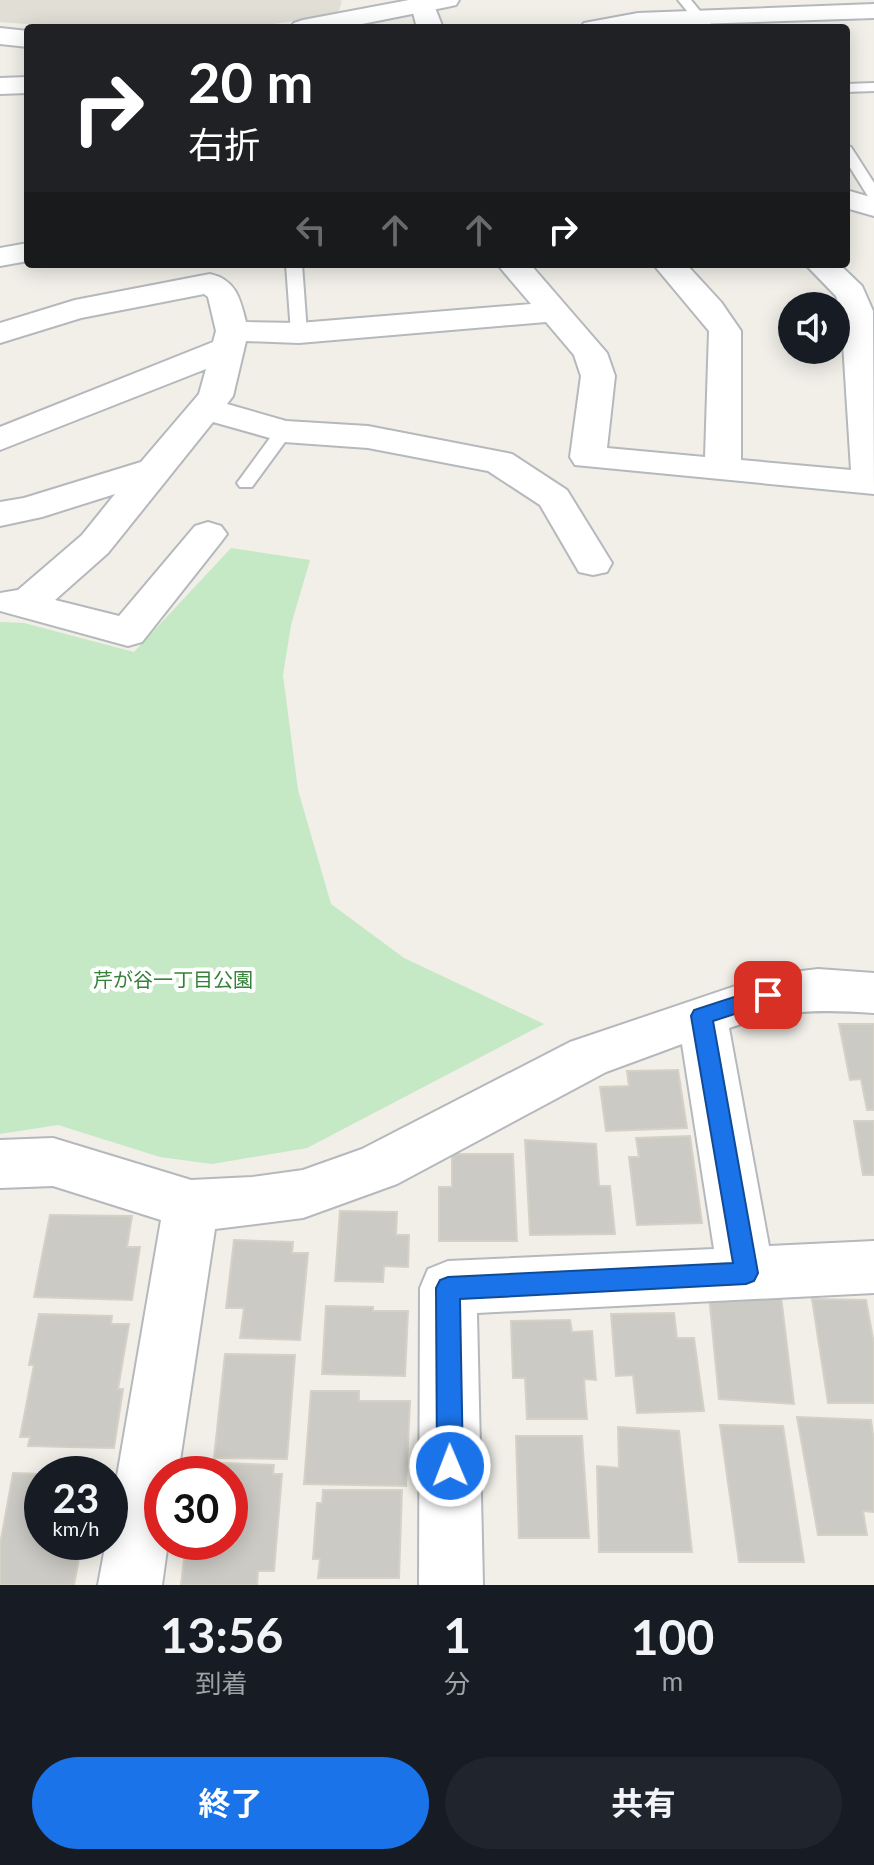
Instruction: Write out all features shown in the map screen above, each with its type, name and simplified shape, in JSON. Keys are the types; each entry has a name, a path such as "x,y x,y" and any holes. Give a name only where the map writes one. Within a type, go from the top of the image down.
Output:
{"street":[{"path":"334,24 434,11"},
{"path":"619,24 697,16 874,11"},
{"path":"0,36 24,39"},
{"path":"0,86 24,85"},
{"path":"850,200 874,207"},
{"path":"0,257 24,253"},
{"path":"516,268 590,353 598,376 588,457 872,483 857,311 851,293 825,268"},
{"path":"673,268 710,309 725,331 723,469"},
{"path":"0,333 75,310 210,283 223,293 230,340 216,396 95,544 19,604 128,632 208,534"},
{"path":"0,439 230,340 554,312"},
{"path":"205,409 284,431 368,437 499,462 554,498 593,563"},
{"path":"0,514 29,509 154,470"},
{"path":"0,1164 53,1162 191,1205 252,1202 303,1194 366,1172 588,1057 702,1016 768,995 818,989 874,993"},
{"path":"702,1016 746,1273"},
{"path":"130,1585 191,1205"},
{"path":"451,1585 448,1288 874,1267"}],"lane":[{"path":"850,88 874,87"},
{"path":"850,156 874,195"},
{"path":"294,268 299,333"},
{"path":"246,483 284,431"}],"shaded area":[{"path":"0,0 342,1 339,10 331,15 273,24 0,22"}],"green space":[{"name":"芹が谷一丁目公園","path":"231,548 310,560 291,625 283,675 298,790 331,904 404,958 544,1024 307,1148 212,1164 160,1157 58,1125 0,1134 0,622 24,623 134,652"}],"building":[{"path":"839,1024 874,1024 874,1110 867,1110 861,1079 850,1080"},
{"path":"678,1070 687,1128 606,1131 600,1087 629,1086 627,1071"},
{"path":"854,1121 874,1121 874,1175 863,1175"},
{"path":"690,1136 702,1223 637,1225 629,1157 639,1157 636,1138"},
{"path":"525,1140 596,1144 599,1186 610,1186 615,1234 530,1235"},
{"path":"452,1154 513,1154 517,1241 439,1241 439,1187 452,1187"},
{"path":"340,1211 397,1212 396,1235 409,1235 408,1267 384,1266 383,1282 335,1281"},
{"path":"50,1215 132,1216 127,1247 140,1247 132,1300 34,1297"},
{"path":"234,1240 293,1242 292,1253 308,1253 300,1340 240,1338 244,1308 226,1308"},
{"path":"709,1295 781,1296 794,1404 719,1399"},
{"path":"812,1299 866,1300 874,1344 874,1403 828,1403"},
{"path":"326,1306 408,1311 405,1376 322,1374"},
{"path":"674,1313 677,1338 694,1338 704,1411 637,1413 633,1375 616,1376 611,1314"},
{"path":"39,1314 112,1316 111,1324 129,1324 118,1389 123,1389 114,1448 28,1446 30,1437 20,1437 34,1365 29,1365"},
{"path":"570,1320 572,1332 592,1331 596,1380 584,1379 587,1419 527,1419 525,1378 513,1378 511,1321"},
{"path":"225,1354 295,1355 287,1459 214,1456"},
{"path":"311,1391 359,1391 359,1401 410,1401 406,1486 304,1484"},
{"path":"797,1417 871,1420 874,1512 863,1511 867,1535 818,1535"},
{"path":"720,1425 783,1426 804,1562 739,1562"},
{"path":"618,1427 679,1431 692,1552 599,1552 597,1466 619,1468"},
{"path":"516,1436 582,1436 589,1538 519,1538"},
{"path":"248,1464 274,1465 273,1474 282,1474 274,1571 258,1571 257,1585 181,1585 184,1560 248,1560"},
{"path":"13,1473 24,1473 24,1560 79,1560 74,1585 0,1585 0,1545"},
{"path":"323,1490 402,1490 399,1578 318,1578 320,1559 313,1559 317,1503 322,1503"}],"route":[{"path":"450,1466 448,1288 746,1273 702,1016 768,995"}]}
